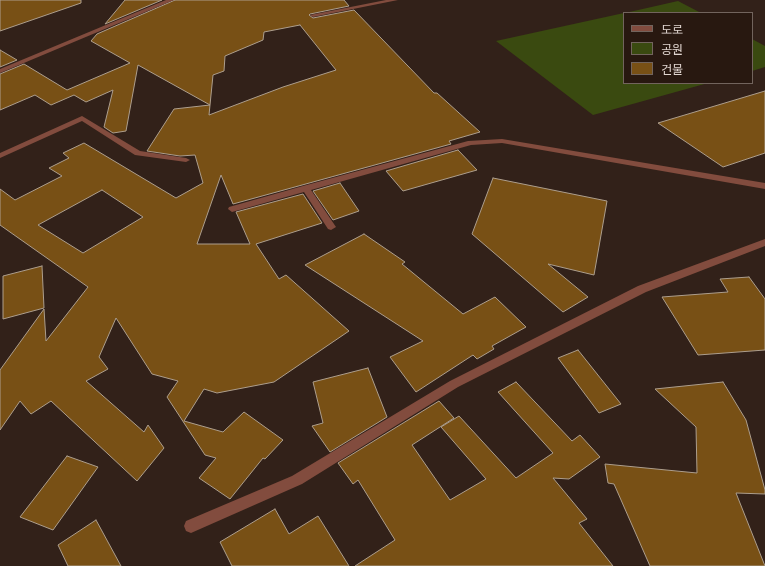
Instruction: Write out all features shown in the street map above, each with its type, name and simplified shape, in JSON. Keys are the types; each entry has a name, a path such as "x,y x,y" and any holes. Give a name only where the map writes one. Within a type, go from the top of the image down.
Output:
{"street":[{"path":"0,71 171,0"},
{"path":"313,15 395,0"},
{"path":"0,156 82,118 138,154 186,160"},
{"path":"232,209 472,143 502,141 765,186"},
{"path":"306,188 331,227"},
{"path":"191,526 297,480 454,384 642,289 765,242"}],"green space":[{"path":"678,1 699,12 629,12"},
{"path":"623,13 623,84 704,84 593,115 496,41"},
{"path":"753,40 765,46 765,67 753,71"}],"building":[{"path":"0,0 81,0 81,3 0,31"},
{"path":"125,0 162,0 105,24"},
{"path":"175,0 344,0 349,6 309,15 313,18 354,10 434,93 437,93 480,132 449,141 451,144 233,204 221,175 197,244 250,244 236,212 303,194 322,223 256,244 279,279 286,275 349,331 274,382 217,393 204,389 184,421 223,432 244,412 283,440 265,459 263,458 230,499 199,478 216,458 205,455 167,397 178,381 152,374 116,318 99,357 108,369 86,381 144,432 148,425 164,448 137,481 51,401 31,414 20,401 0,430 0,370 44,309 46,341 88,287 0,225 0,189 15,200 62,176 49,168 69,158 63,153 84,143 176,198 203,183 195,155 180,156 147,151 174,109 210,105 138,65 126,131 113,133 104,127 113,90 86,102 74,95 51,105 35,95 0,110 0,74 24,64 67,90 130,63 91,41 97,34","holes":["300,25 336,70 283,87 209,115 213,75 224,71 225,56 263,40 264,32","102,190 143,217 83,253 38,225"]},
{"path":"0,50 17,60 0,67"},
{"path":"765,91 765,153 723,167 658,123"},
{"path":"458,150 477,170 403,191 386,171"},
{"path":"493,178 607,201 594,275 548,264 588,297 563,312 472,234"},
{"path":"340,183 359,211 333,220 313,191"},
{"path":"364,234 405,262 402,264 463,314 495,297 526,327 492,346 494,349 477,359 473,355 416,392 390,357 423,341 305,265"},
{"path":"42,266 44,308 3,319 3,276"},
{"path":"749,277 765,299 765,350 698,355 662,297 728,292 720,279"},
{"path":"578,350 621,404 599,413 558,358"},
{"path":"368,368 387,417 330,452 312,426 323,423 313,382"},
{"path":"516,382 572,441 580,435 600,457 569,479 553,478 587,519 579,523 613,566 355,566 395,540 358,480 353,484 338,463 439,401 454,418 412,445 450,500 486,479 441,427 459,416 516,478 553,453 498,392"},
{"path":"723,382 746,420 765,490 765,494 736,493 765,566 650,566 614,484 608,483 605,464 697,473 696,427 655,389"},
{"path":"67,456 98,467 53,530 20,517"},
{"path":"275,509 289,534 318,516 349,566 232,566 220,542"},
{"path":"96,520 121,566 68,566 58,545"}]}
